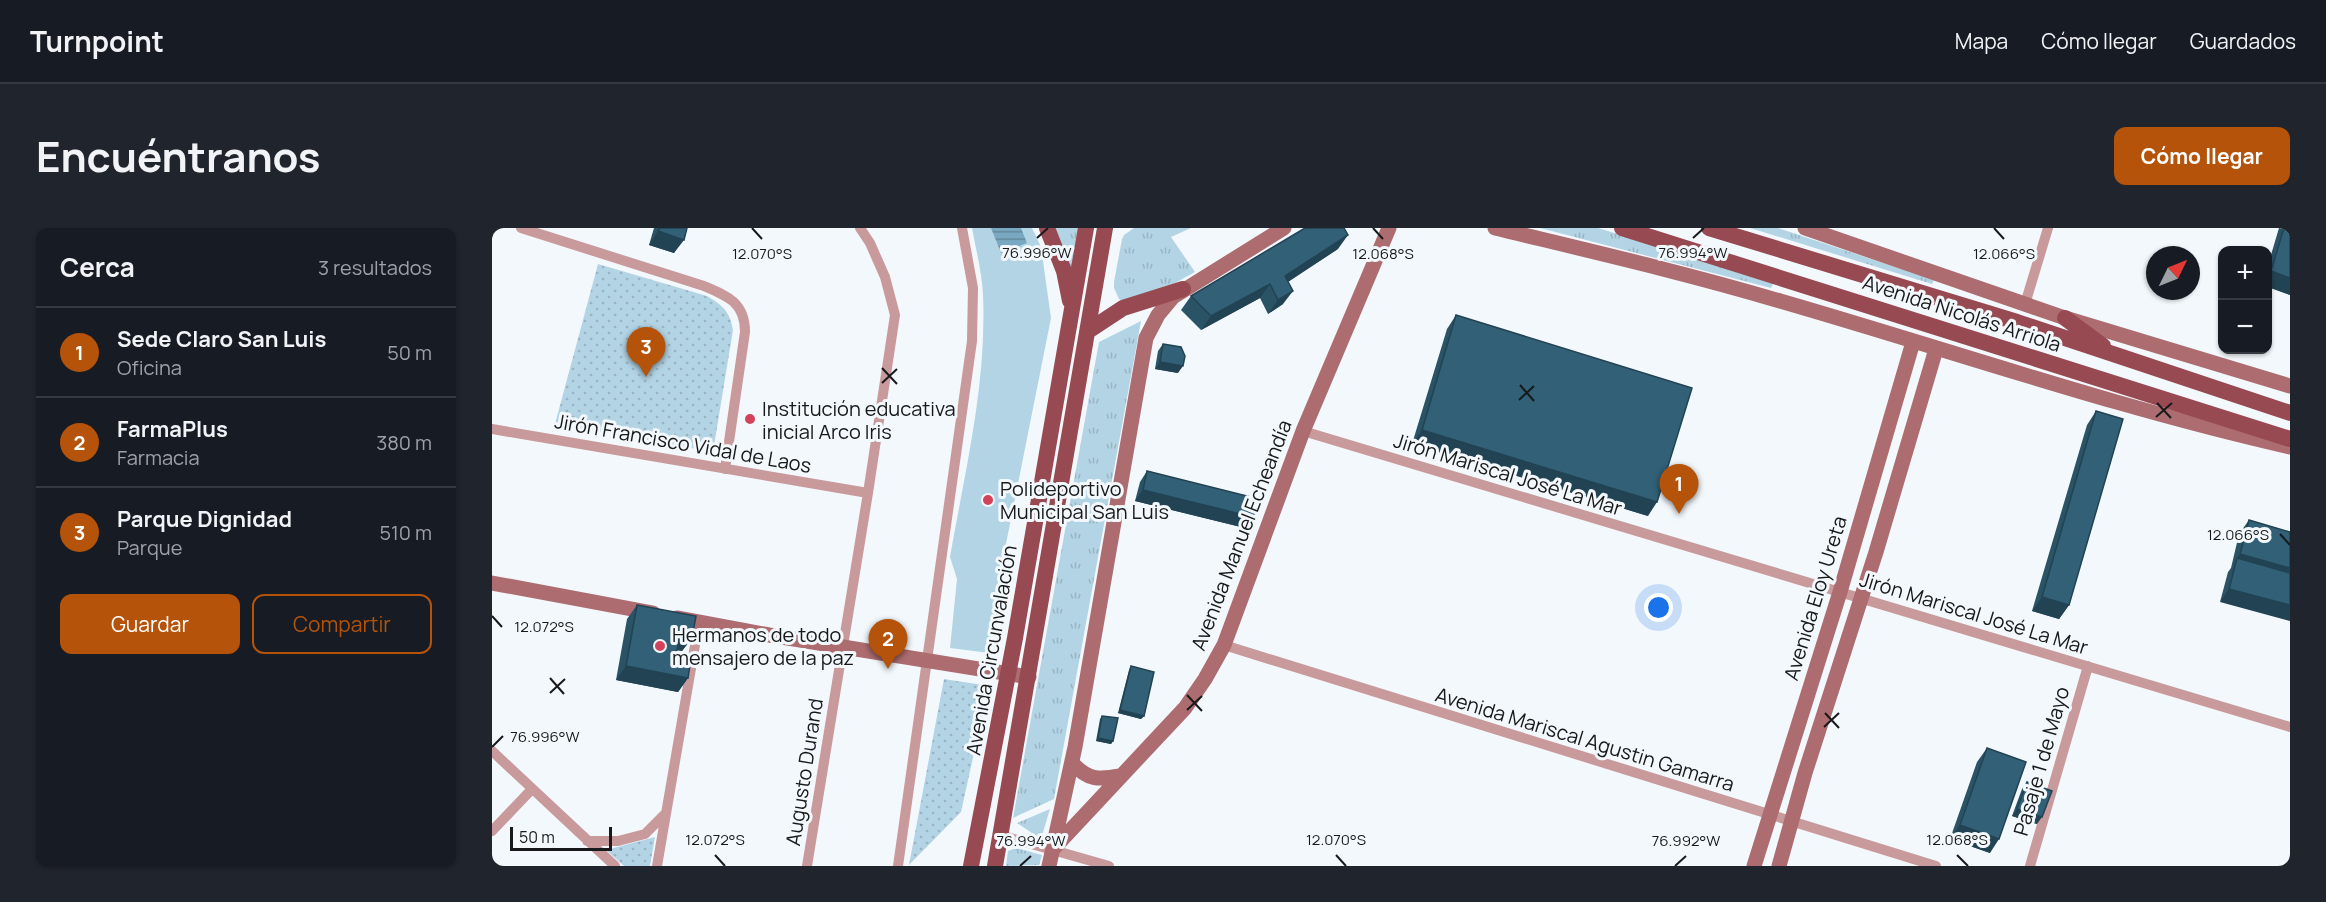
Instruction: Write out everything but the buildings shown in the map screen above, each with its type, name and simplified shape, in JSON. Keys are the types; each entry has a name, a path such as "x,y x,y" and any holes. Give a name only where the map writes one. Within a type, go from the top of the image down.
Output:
{"main road":[{"path":"1047,228 1064,271 1071,317"},
{"name":"Avenida Circunvalación","path":"971,866 1008,673 1086,228"},
{"name":"Avenida Circunvalación","path":"995,866 1105,228"},
{"name":"Avenida Nicolás Arriola","path":"1622,228 2290,439"},
{"name":"Avenida Nicolás Arriola","path":"1709,228 2017,322 2290,413"},
{"path":"1088,331 1123,308 1183,290"},
{"path":"2065,318 2119,357"},
{"path":"2266,405 2290,407"}],"street":[{"path":"521,228 705,286 726,295 742,309 745,332 725,469"},
{"name":"Augusto Durand","path":"807,866 895,315 885,277 870,243 860,228"},
{"path":"898,866 929,659 972,341 973,288 962,228"},
{"path":"1049,866 1072,763 1146,338 1151,325 1165,305 1183,290 1284,228"},
{"name":"Avenida Manuel Echeandía","path":"1053,849 1185,708 1224,645 1303,431 1389,228"},
{"path":"1495,228 1644,264 1780,301 2204,427 2290,447"},
{"path":"1805,228 2065,318 2290,386"},
{"path":"2025,304 2048,228"},
{"name":"Avenida Eloy Ureta","path":"1754,866 1840,592 1913,342"},
{"path":"1779,866 1805,773 1861,598 1936,349"},
{"path":"1896,401 1918,408"},
{"name":"Jirón Francisco Vidal de Laos","path":"492,429 868,493"},
{"name":"Jirón Mariscal José La Mar","path":"1303,431 2290,727"},
{"path":"1863,514 1885,520"},
{"path":"492,583 699,622 1029,677"},
{"path":"657,866 699,622"},
{"name":"Avenida Mariscal Agustin Gamarra","path":"1224,645 1936,866"},
{"path":"1821,652 1842,659"},
{"name":"Pasaje 1 de Mayo","path":"2030,866 2088,666"},
{"path":"492,751 615,866"},
{"path":"1072,763 1082,773 1099,779 1120,776"},
{"path":"1785,766 1805,773"},
{"path":"492,831 532,789"},
{"path":"587,841 618,841 645,834 666,813"},
{"path":"1000,835 1109,866"}],"green space":[{"name":"Polideportivo Municipal San Luis","path":"972,228 1032,228 1041,247 1051,318 1001,569 989,653 950,648 957,579 950,557 974,427 982,361 982,287"},
{"path":"1054,228 1080,228 1070,279"},
{"path":"1134,228 1191,228 1171,237 1195,272 1175,283 1122,301 1119,299 1114,282 1122,239"},
{"path":"1540,228 1598,228 1774,282 1771,288"},
{"path":"1750,228 1778,228 1934,280 1932,284"},
{"path":"598,264 707,296 727,313 733,330 713,452 555,424"},
{"path":"1141,321 1054,799 1013,818 1099,342"},
{"path":"944,679 983,685 983,712 961,812 909,865"},
{"path":"1050,809 1041,839 1017,823"},
{"path":"655,837 650,866 624,866 606,850"},
{"path":"1016,848 1042,855 1039,865 1006,866 1008,851"}],"shaded area":[{"path":"991,228 1021,228 1027,243 1001,253"}],"place":[{"name":"Parque Dignidad","path":"646,377"},
{"name":"Institución educativa inicial Arco Iris","path":"750,419"},
{"name":"Polideportivo Municipal San Luis","path":"988,500"},
{"name":"Sede Claro San Luis","path":"1679,514"},
{"name":"Hermanos de todo mensajero de la paz","path":"660,646"},
{"name":"FarmaPlus","path":"888,669"}]}
